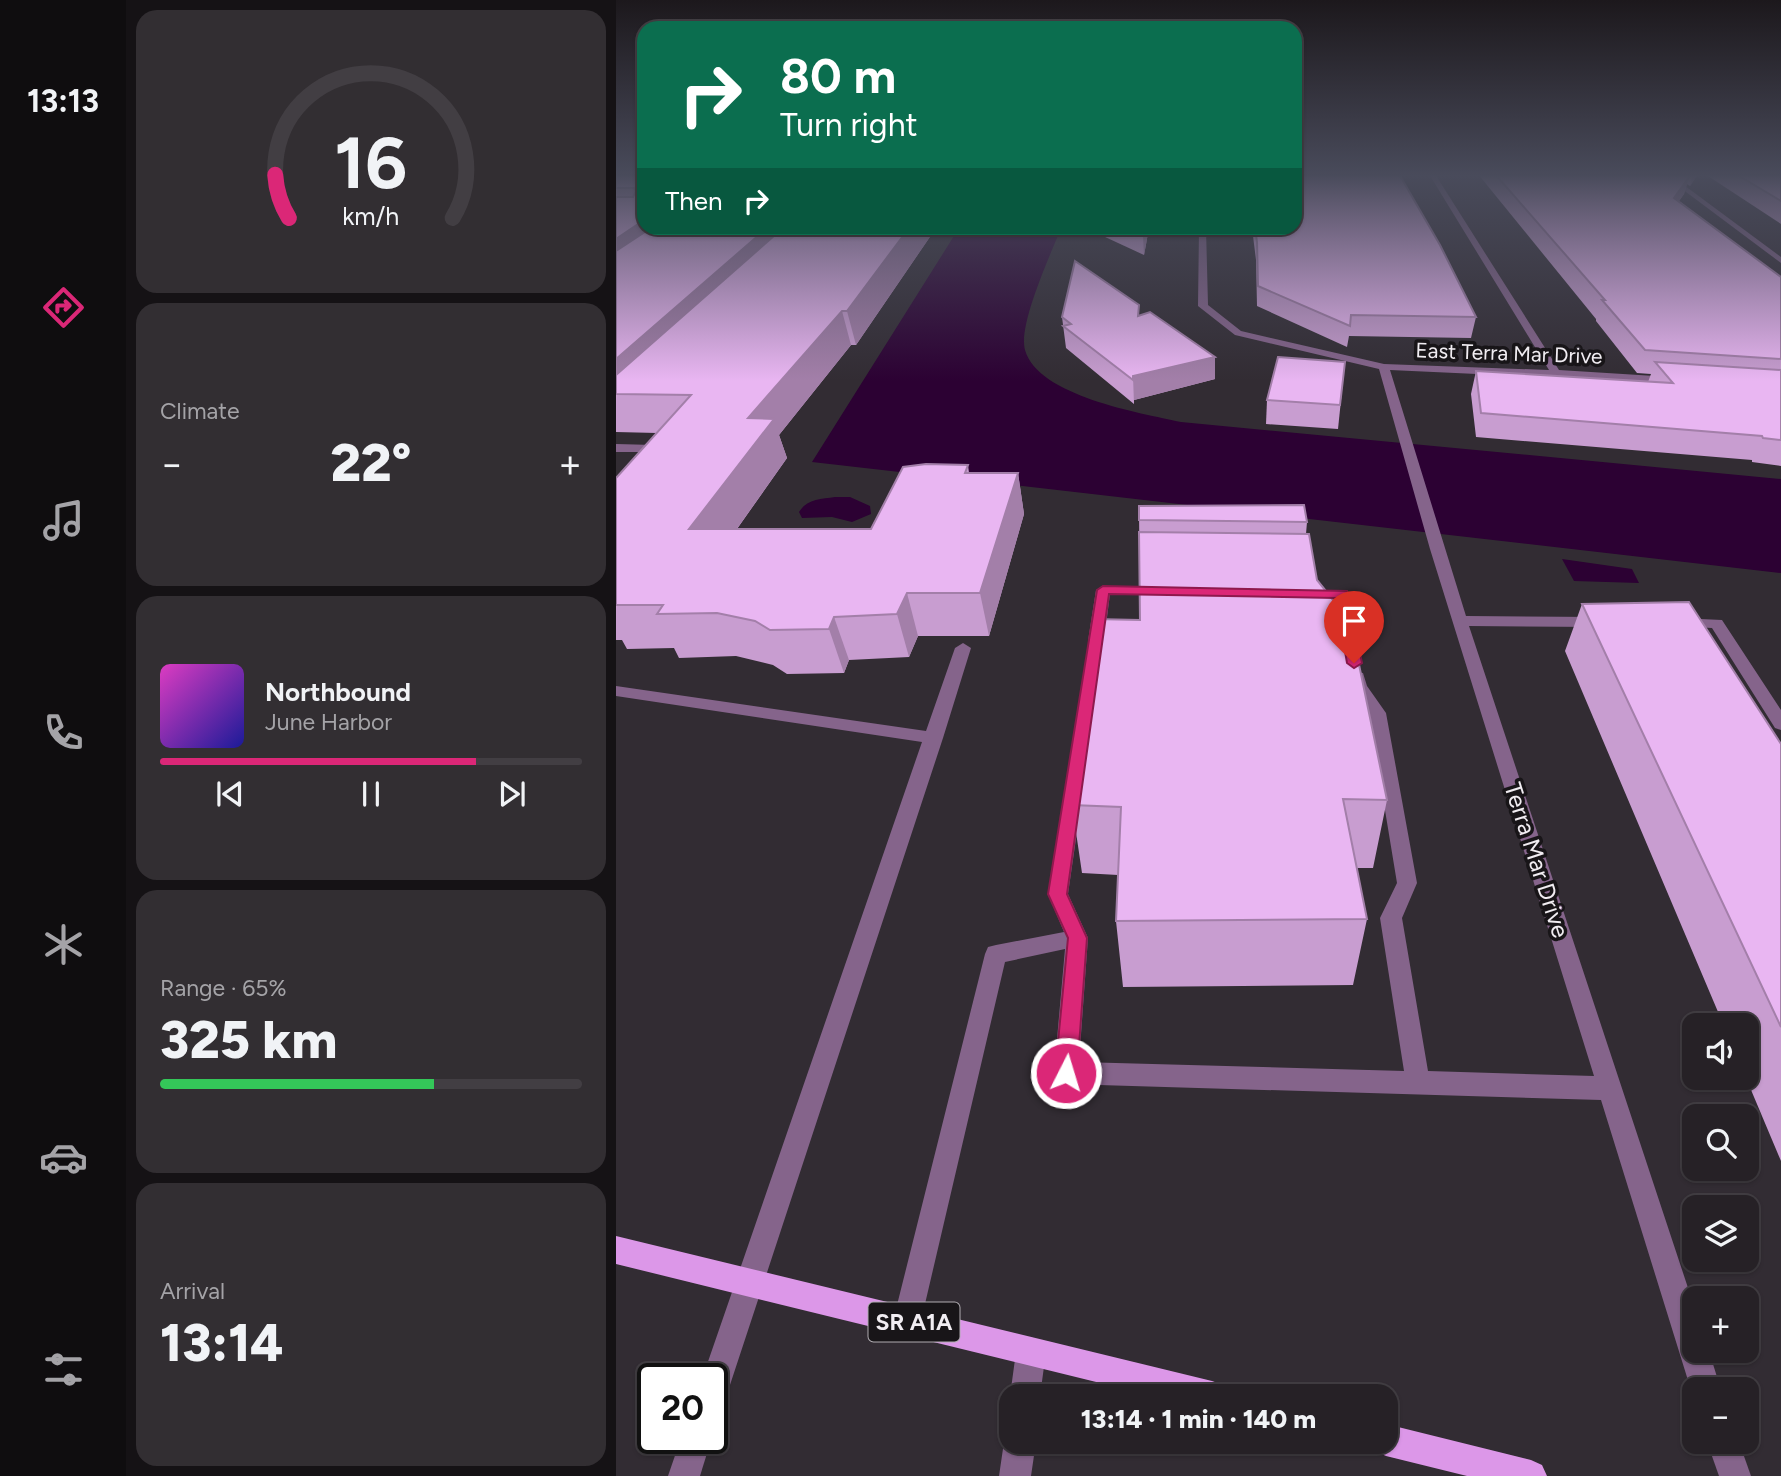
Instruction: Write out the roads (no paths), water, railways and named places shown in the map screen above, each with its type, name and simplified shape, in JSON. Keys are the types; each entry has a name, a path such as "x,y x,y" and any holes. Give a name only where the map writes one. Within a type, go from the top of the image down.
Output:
{"main road":[{"name":"SR A1A","path":"616,1250 1163,1384"},
{"path":"1398,1443 1501,1472 1531,1476"}],"street":[{"name":"East Terra Mar Drive","path":"1203,243 1203,306 1238,333 1384,367 1556,373 1688,382"},
{"path":"1475,243 1556,373"},
{"path":"1757,243 1781,261"},
{"name":"Terra Mar Drive","path":"1384,367 1437,548 1682,1314"},
{"path":"616,448 653,449 616,488"},
{"path":"1093,659 1103,590 1183,591"},
{"path":"1289,593 1342,594 1359,686 1377,713 1407,883 1391,918 1418,1083"},
{"path":"1460,621 1609,622"},
{"path":"1663,622 1717,623 1781,724"},
{"path":"723,1363 963,648"},
{"path":"616,691 934,738"},
{"path":"1083,728 1058,894 1077,938 1066,1073 1609,1088"},
{"path":"907,1321 996,954 1077,938"},
{"path":"1027,1384 1031,1352"},
{"path":"684,1476 692,1454"},
{"path":"1015,1476 1018,1454"},
{"path":"1728,1454 1735,1476"}]}
